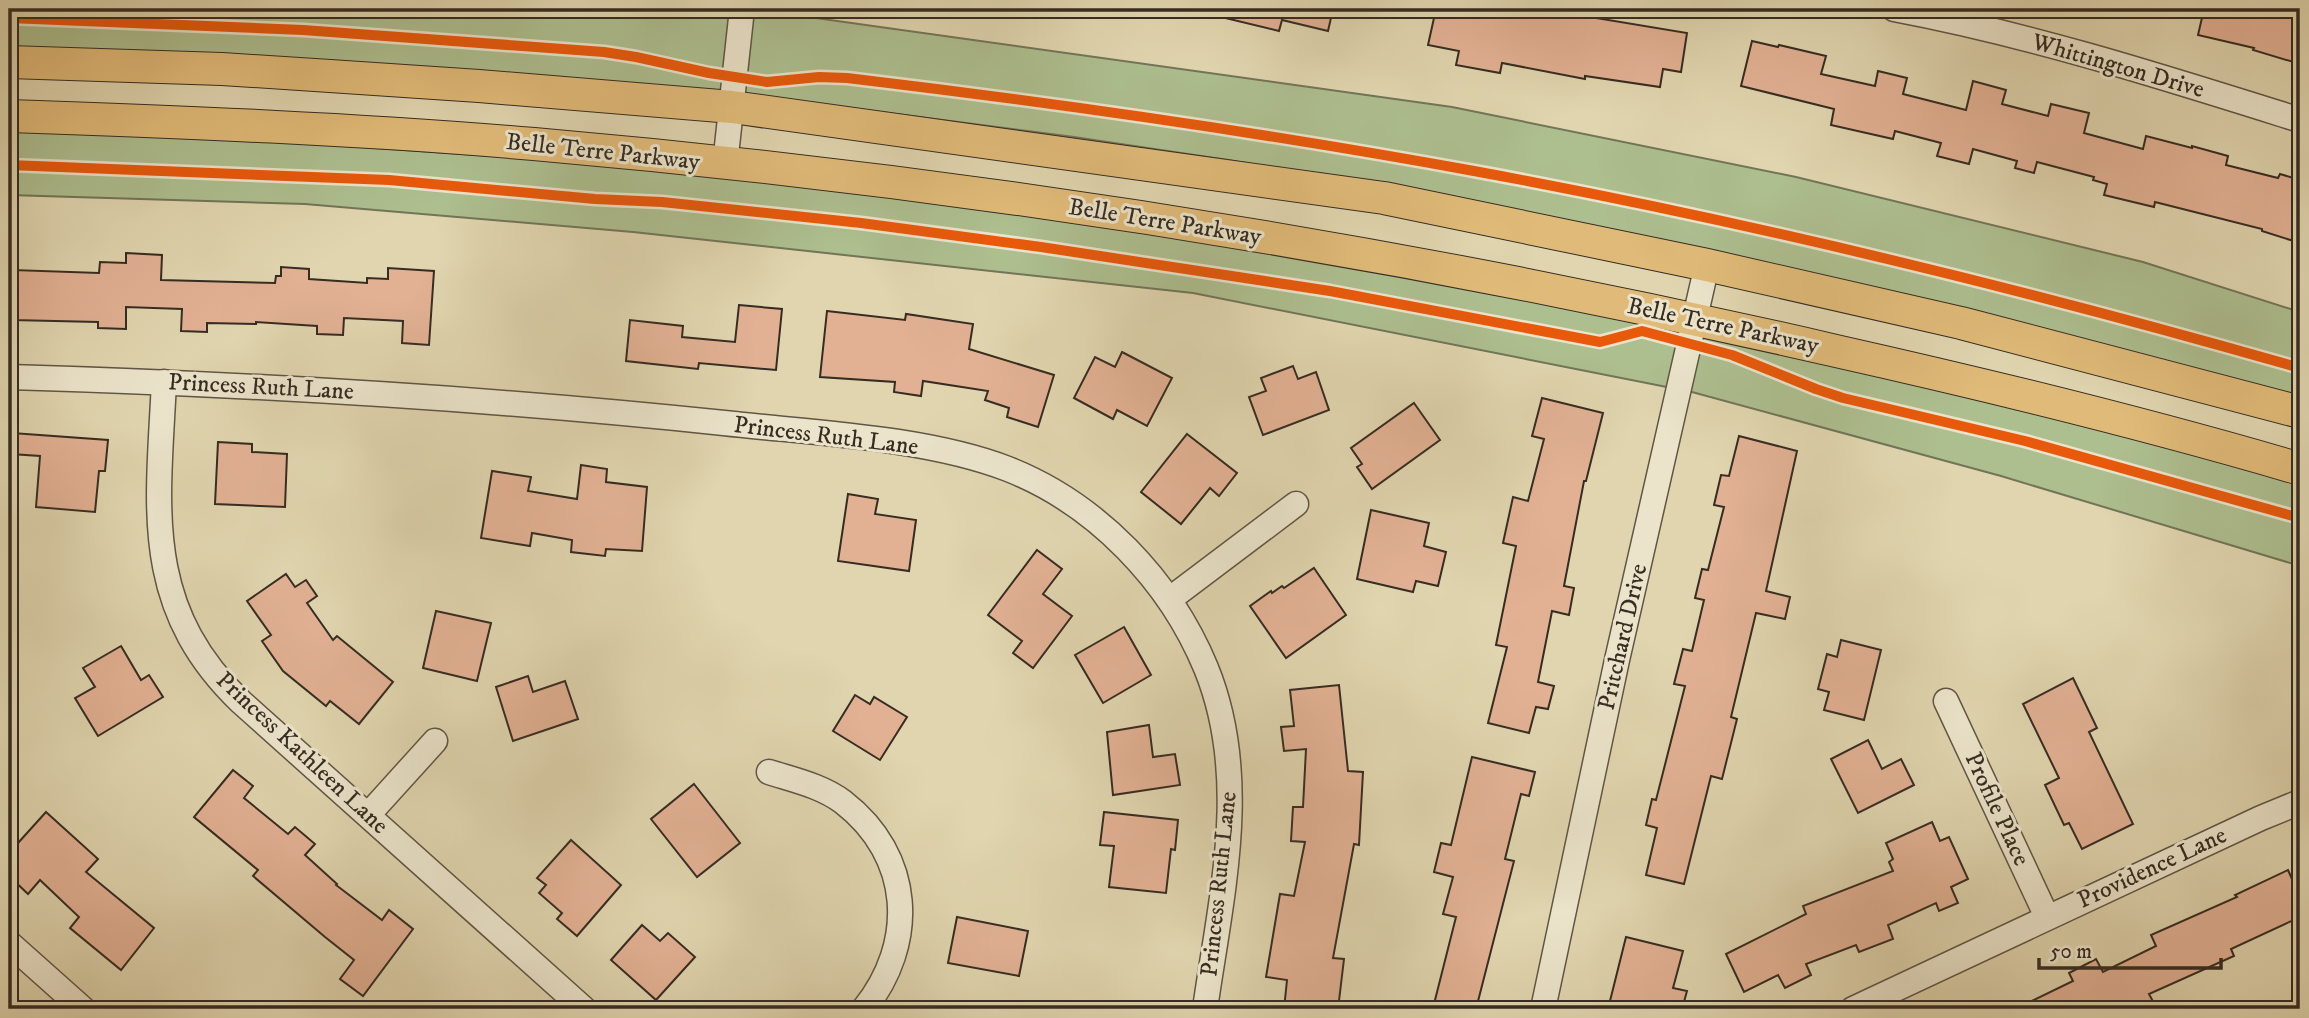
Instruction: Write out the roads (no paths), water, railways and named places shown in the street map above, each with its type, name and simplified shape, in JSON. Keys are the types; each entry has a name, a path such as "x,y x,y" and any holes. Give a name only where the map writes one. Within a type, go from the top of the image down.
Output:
{"main road":[{"path":"9,62 222,69 479,86 732,107 1384,198 1707,265 1961,323 2300,412"},
{"name":"Belle Terre Parkway","path":"9,116 362,131 536,144 863,179 1172,222 1440,267 1695,318 1977,383 2300,469"}],"street":[{"path":"725,164 742,9"},
{"name":"Whittington Drive","path":"1894,9 1993,30 2087,55 2300,120"},
{"name":"Pritchard Drive","path":"1543,1009 1617,660 1707,265"},
{"name":"Princess Ruth Lane","path":"9,377 163,382 552,406 819,433 947,452 1006,469 1035,482 1073,505 1124,547 1152,576 1186,626 1208,673 1221,718 1230,768 1229,843 1205,1009"},
{"name":"Princess Kathleen Lane","path":"163,382 158,493 160,543 166,580 188,635 201,656 226,688 584,1009"},
{"path":"1170,599 1296,504"},
{"name":"Profile Place","path":"1946,701 2047,917"},
{"path":"368,815 435,741"},
{"path":"769,772 819,789 843,802 867,825 893,869 901,905 899,939 884,981 864,1009"},
{"name":"Providence Lane","path":"1853,1009 2300,802"},
{"path":"9,943 83,1009"}]}
